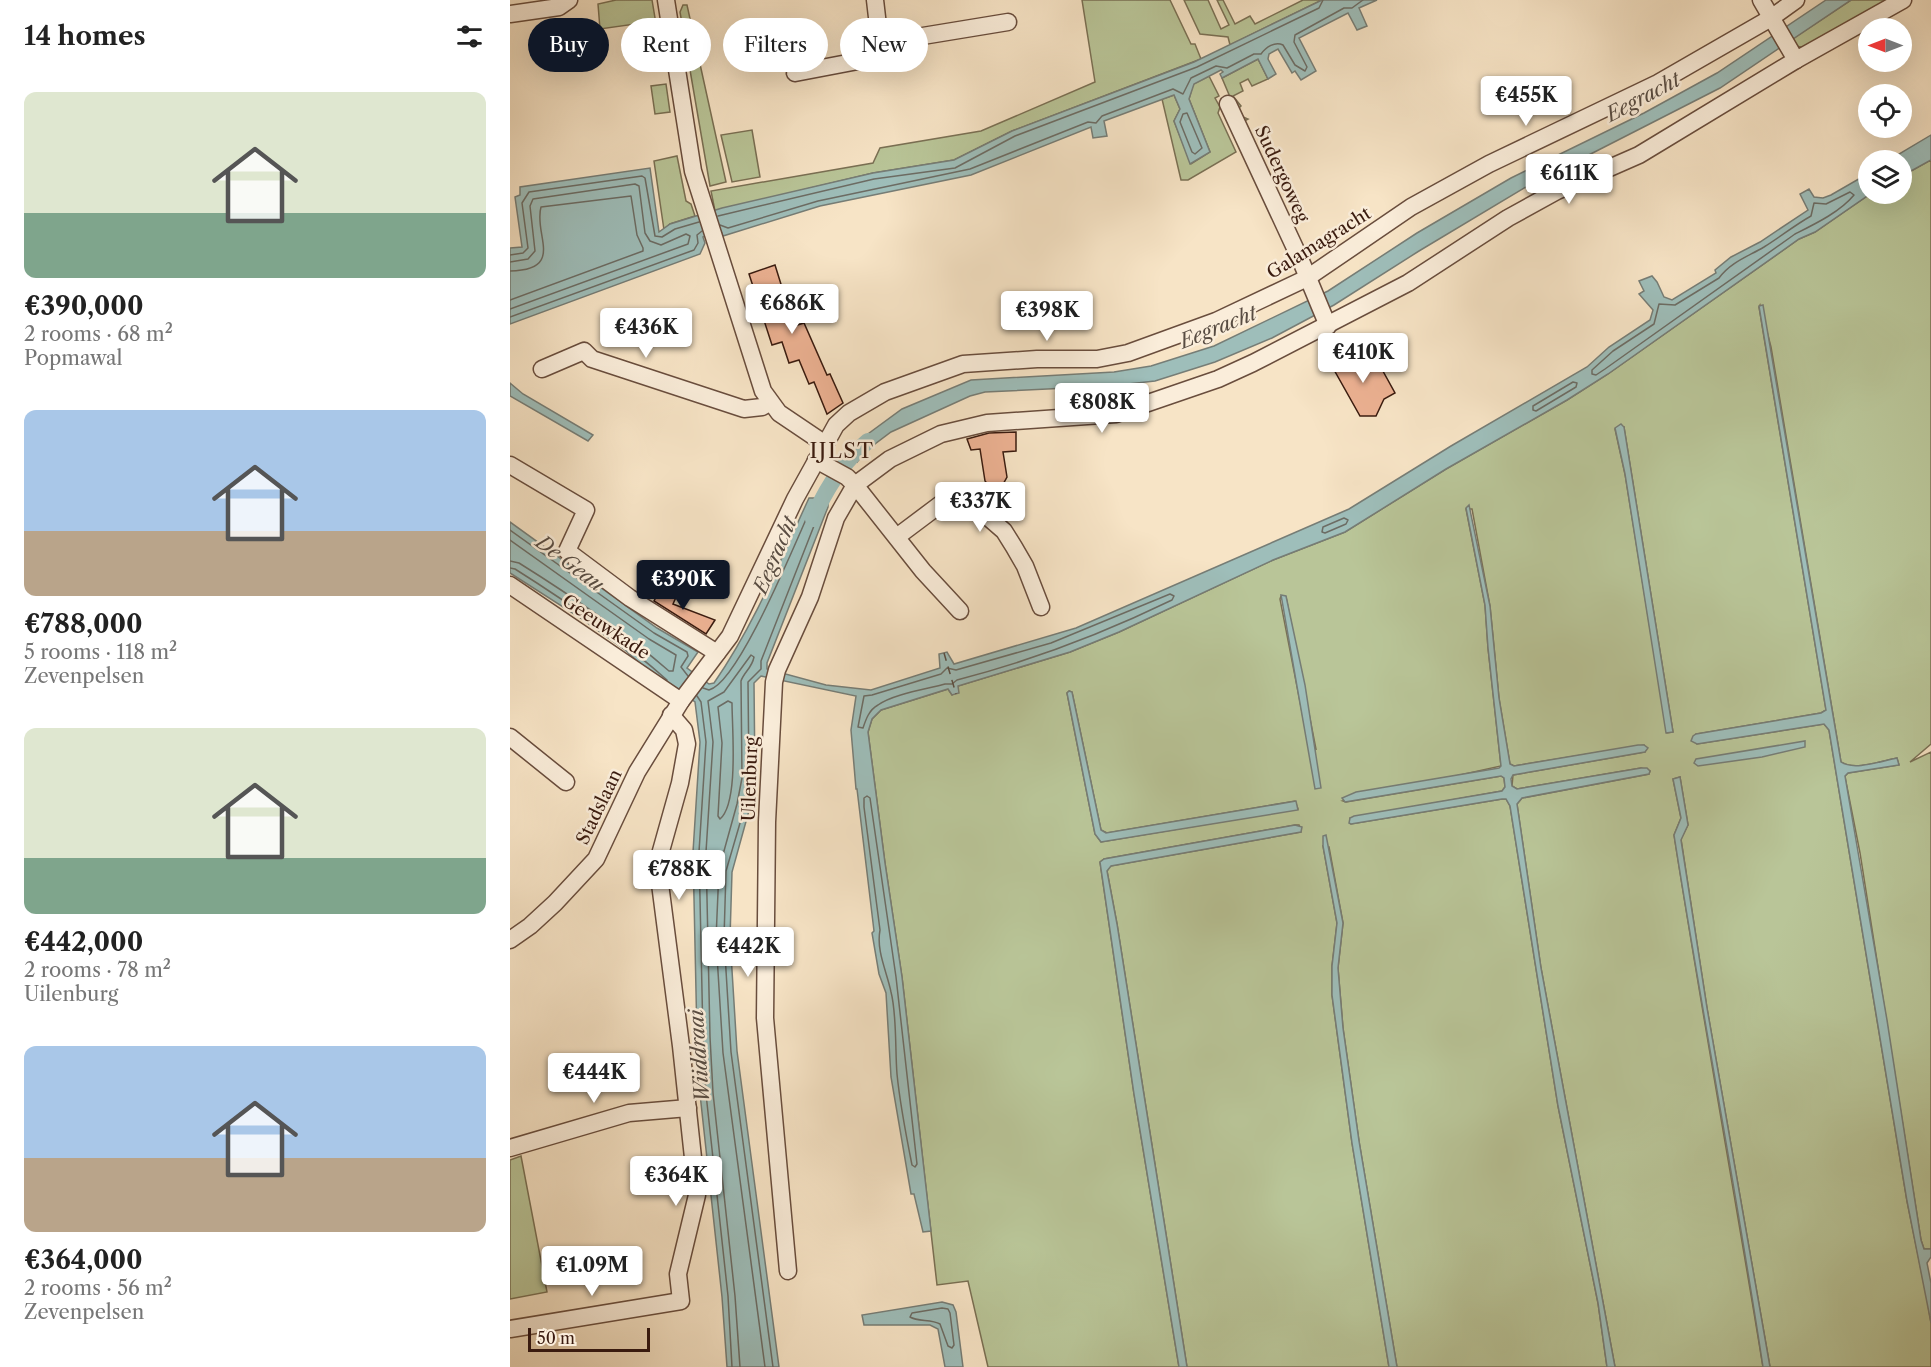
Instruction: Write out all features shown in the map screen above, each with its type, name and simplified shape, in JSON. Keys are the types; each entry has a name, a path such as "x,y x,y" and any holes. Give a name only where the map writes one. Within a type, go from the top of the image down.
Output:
{"street":[{"path":"510,14 559,7 568,0"},
{"path":"666,0 693,171 763,391 779,413 825,444"},
{"path":"875,0 877,18"},
{"path":"1761,0 1792,53"},
{"name":"Galamagracht","path":"679,704 730,636 820,462 825,444 836,425 849,413 885,392 963,364 1097,359 1128,353 1216,321 1307,278 1411,207 1489,164 1775,24 1796,0"},
{"path":"851,481 941,434 987,423 1116,414 1218,379 1325,320 1408,283 1508,218 1557,191 1639,155 1792,53 1903,0"},
{"path":"928,35 1008,22"},
{"path":"795,73 840,64"},
{"name":"Sudergoweg","path":"1228,104 1325,320"},
{"path":"542,369 584,351 592,359 744,409 762,407 770,403"},
{"path":"820,462 851,481 898,536 923,571 960,611"},
{"path":"510,465 586,510 567,551 712,660"},
{"name":"Uilenburg","path":"788,1271 765,1018 767,822 775,676 810,597 836,518 851,481"},
{"path":"898,536 942,503 959,497 975,500 989,518 1004,531 1025,566 1041,607"},
{"name":"Geeuwkade","path":"510,585 679,704"},
{"path":"510,1329 681,1301 678,1274 697,1195 659,876 659,858 680,783 687,744 679,704"},
{"name":"Stadslaan","path":"510,940 530,926 555,903 596,859 637,772 679,704"},
{"path":"510,737 566,782"},
{"path":"510,1148 629,1113 688,1108"}],"green space":[{"path":"616,0 652,0 655,18 621,18 621,26 609,28 609,18 599,18 598,4"},
{"path":"1082,0 1170,0 1191,44 1195,44 1201,59 1012,131 954,160 873,173 715,211 711,191 873,163 880,148 981,131 1095,82"},
{"path":"1184,0 1208,0 1221,29 1229,25 1217,0 1223,0 1235,24 1250,16 1255,24 1303,0 1322,0 1230,45 1228,37 1200,34"},
{"path":"1851,0 1892,0 1807,48 1795,46 1792,39"},
{"path":"683,5 687,5 690,18 681,18 680,12"},
{"path":"1258,59 1268,79 1252,86 1248,79 1240,83 1243,91 1233,96 1241,106 1239,108 1243,117 1248,119 1241,123 1222,78"},
{"path":"690,72 702,72 726,182 710,186"},
{"path":"1209,76 1219,96 1215,98 1220,107 1218,113 1236,152 1188,180 1181,180 1162,99 1174,95 1180,109 1174,121 1191,164 1210,152 1189,99 1193,84"},
{"path":"666,84 670,112 655,114 651,86"},
{"path":"752,130 760,177 732,182 721,135"},
{"path":"677,156 686,201 691,204 695,216 670,224 664,230 654,161"},
{"path":"1931,160 1931,744 1910,762 1931,752 1931,1249 1924,1249 1921,1240 1860,853 1845,776 1848,773 1899,765 1897,758 1853,766 1841,762 1771,347 1760,305 1826,710 1821,713 1696,734 1697,744 1824,724 1829,730 1907,1201 1931,1323 1931,1367 1770,1367 1707,1008 1681,839 1688,825 1680,777 1673,779 1681,818 1674,835 1763,1367 1615,1367 1541,968 1517,804 1522,798 1649,774 1650,771 1641,768 1517,789 1512,786 1513,775 1645,752 1644,745 1514,766 1510,764 1499,698 1490,606 1472,509 1466,509 1485,605 1501,766 1343,801 1501,776 1504,778 1505,787 1502,791 1350,818 1351,824 1502,799 1506,799 1510,806 1558,1106 1598,1303 1607,1367 1397,1367 1359,1141 1343,1028 1338,968 1343,923 1329,847 1323,846 1337,923 1332,966 1332,995 1352,1143 1389,1367 1187,1367 1107,871 1110,866 1301,832 1299,825 1295,825 1104,859 1100,862 1134,1094 1179,1367 988,1367 968,1281 937,1285 902,977 868,732 872,719 881,710 948,689 952,695 958,686 1070,652 1119,632 1273,560 1345,532 1446,469 1608,374 1799,239 1815,232 1858,202 1912,204 1912,170","holes":["1624,427 1673,732 1667,733 1625,474 1615,429","1281,596 1286,597 1316,749 1309,748","1072,692 1101,830 1107,833 1295,801 1298,809 1101,842 1095,834 1067,693"]},
{"path":"521,1156 547,1292 510,1299 510,1160"}],"water":[{"path":"1322,0 1377,0 1359,8 1367,26 1357,30 1348,13 1299,38 1316,71 1301,80 1295,71 1292,73 1278,49 1269,54 1268,59 1276,74 1268,79 1258,59 1222,78 1221,70 1194,84 1189,99 1210,152 1190,164 1174,121 1180,109 1174,95 1104,121 1107,136 1093,138 1091,127 971,175 820,206 723,236 721,231 703,237 705,243 700,254 510,324 510,248 522,247 515,197 520,195 520,187 650,168 659,232 670,224 722,208 873,173 954,160 1012,131 1194,62"},
{"path":"1826,0 1851,0 1720,88 1526,187 1334,305 1272,338 1215,362 1155,381 1110,386 985,392 970,396 891,432 867,450 857,462 846,450 902,409 971,380 1114,372 1151,366 1214,346 1328,291 1417,233 1511,178 1644,113 1717,73"},
{"path":"1931,135 1931,160 1912,170 1912,150 1906,150"},
{"name":"Wiiddraai","path":"1858,179 1858,202 1815,232 1799,239 1608,374 1446,469 1345,532 1273,560 1119,632 1070,652 958,686 959,693 952,695 948,689 881,710 872,719 868,732 902,977 931,1231 923,1232 914,1194 911,1194 891,1077 886,993 879,974 872,933 874,931 856,789 851,730 856,696 761,676 754,683 755,779 750,807 732,872 730,938 737,1051 779,1367 727,1367 722,1297 700,1094 697,1037 693,852 700,742 695,702 675,687 671,691 625,650 579,617 510,573 510,522 657,628 698,652 687,668 709,684 714,683 754,616 809,498 821,498 828,502 828,507 767,663 767,669 826,685 871,690 940,668 939,654 947,652 954,664 1076,628 1349,509 1451,446 1587,367 1609,347 1650,320 1653,310 1639,294 1644,291 1639,281 1652,276 1664,297 1672,300 1716,273 1715,270 1731,257 1760,242 1808,210 1800,194 1809,189 1814,197 1823,198"},
{"path":"1763,305 1841,762 1853,766 1897,758 1899,765 1848,773 1845,776 1887,1020 1921,1240 1924,1249 1931,1249 1931,1257 1927,1263 1931,1283 1931,1323 1907,1201 1829,730 1824,724 1697,744 1691,741 1696,734 1821,713 1826,710 1759,306"},
{"path":"510,383 523,394 593,435 588,441 510,396"},
{"path":"1621,424 1624,427 1673,732 1666,733 1625,474 1615,428"},
{"path":"1469,505 1490,606 1499,698 1510,764 1514,766 1638,745 1648,748 1645,752 1513,775 1511,779 1512,786 1517,789 1641,768 1647,768 1650,771 1649,774 1522,798 1517,804 1541,968 1615,1367 1607,1367 1598,1303 1558,1106 1510,806 1506,799 1502,799 1349,823 1350,818 1354,816 1502,791 1505,787 1504,778 1501,776 1345,802 1342,798 1356,792 1501,766 1485,605 1466,508"},
{"path":"1281,595 1286,596 1305,685 1321,788 1315,789"},
{"path":"1072,692 1101,830 1106,833 1296,801 1298,810 1101,842 1095,834 1067,693"},
{"path":"1805,741 1805,747 1762,757 1698,766 1694,763 1696,759"},
{"path":"1680,777 1688,825 1681,840 1707,1008 1770,1367 1763,1367 1674,835 1681,818 1673,779"},
{"path":"1295,825 1302,827 1301,832 1111,866 1107,871 1187,1367 1179,1367 1134,1094 1100,862 1104,859"},
{"path":"1326,835 1343,923 1338,968 1343,1028 1359,1141 1397,1367 1389,1367 1352,1143 1332,995 1332,966 1337,923 1323,846 1323,836"},
{"path":"942,1302 953,1305 956,1312 963,1367 945,1367 938,1329 930,1325 864,1325 862,1315"}],"building":[{"path":"775,265 794,326 804,323 827,375 830,374 843,403 827,414 814,382 809,384 799,360 789,363 782,342 772,345 749,274"},
{"path":"1350,352 1353,357 1359,353 1366,365 1370,363 1373,367 1379,364 1395,393 1384,399 1376,416 1360,416 1333,368 1339,364 1337,359"},
{"path":"1016,432 1016,451 1003,452 1007,477 1002,486 991,488 985,481 980,449 971,450 967,439 989,433"},
{"path":"662,586 677,595 673,604 715,620 706,634 654,601"}],"waterway":[{"name":"Eegracht","path":"813,519 836,477 868,441"}],"ferry route":[{"path":"944,653 956,694"}],"district":[{"name":"IJLST","path":"842,450"}],"water label":[{"name":"De Geau","path":"570,563"}]}
